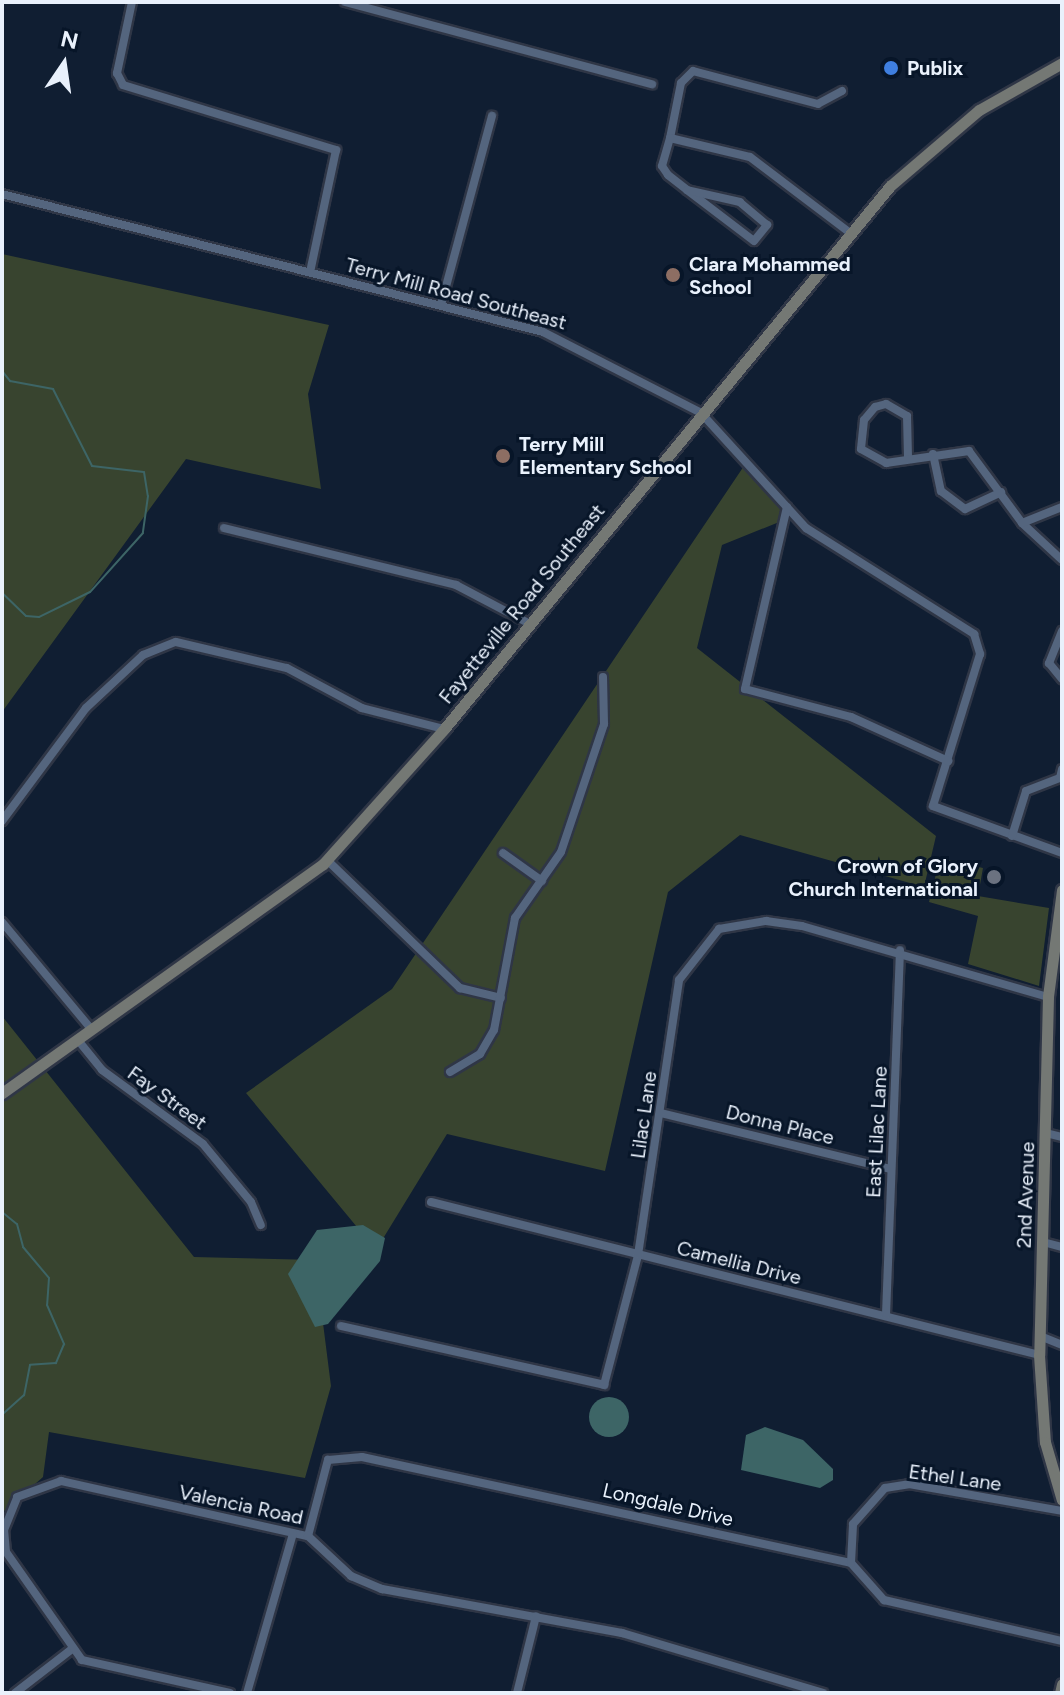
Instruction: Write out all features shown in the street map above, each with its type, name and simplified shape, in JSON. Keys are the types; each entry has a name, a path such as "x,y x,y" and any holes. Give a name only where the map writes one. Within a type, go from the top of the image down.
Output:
{"street":[{"path":"132,2 117,73 123,85 336,150 310,272"},
{"path":"345,2 378,5 652,84"},
{"name":"Fayetteville Road Southeast","path":"2,1093 327,860 444,729 890,186 979,110 1061,68"},
{"path":"687,190 740,202 767,225 754,241 687,190 662,166 681,83 693,71 827,101 842,91"},
{"path":"441,305 492,116"},
{"path":"670,138 750,157 850,233"},
{"name":"Terry Mill Road Southeast","path":"2,194 441,305 571,342 701,413 787,507 852,562 974,634 980,654 933,806 1062,853"},
{"path":"908,457 907,416 886,404 875,407 860,432 861,449 886,463 908,457 969,451 1022,523 1062,560"},
{"path":"933,454 941,491 965,509 1001,492"},
{"path":"787,507 745,689 851,717 948,761"},
{"path":"1022,523 1062,507"},
{"path":"224,528 456,585 530,624"},
{"path":"1062,631 1049,663 1062,679"},
{"path":"2,821 86,708 143,655 176,642 287,668 362,708 444,729"},
{"path":"450,1072 480,1054 501,998 515,918 561,852 604,724 603,677"},
{"path":"1012,836 1026,791 1060,778 1062,769"},
{"path":"503,853 542,881"},
{"path":"327,860 460,988 501,998"},
{"name":"2nd Avenue","path":"1062,890 1048,997 1039,1355 1045,1442 1062,1500"},
{"name":"Lilac Lane","path":"341,1326 598,1387 609,1374 638,1255 679,980 719,929 766,921 900,950 1048,997"},
{"path":"2,922 91,1029"},
{"name":"East Lilac Lane","path":"886,1315 900,950"},
{"name":"Fay Street","path":"77,1039 102,1070 203,1144 251,1202 261,1225"},
{"name":"Donna Place","path":"661,1113 890,1169"},
{"path":"1046,1133 1062,1137"},
{"name":"Camellia Drive","path":"431,1202 1039,1355"},
{"path":"1043,1242 1062,1247"},
{"path":"1040,1336 1062,1345"},
{"name":"Longdale Drive","path":"308,1536 328,1460 337,1454 851,1563"},
{"name":"Valencia Road","path":"230,1693 93,1664 72,1649 6,1552 7,1519 26,1489 61,1481 308,1536 365,1584 536,1616 718,1656 823,1693"},
{"name":"Ethel Lane","path":"851,1563 853,1524 885,1488 909,1484 1062,1511"},
{"path":"247,1693 293,1534"},
{"path":"851,1563 884,1600 1062,1641"},
{"path":"517,1693 536,1616"},
{"path":"15,1693 72,1649"},
{"path":"1060,1693 1062,1684"}],"shaded area":[{"path":"2,254 329,325 308,394 321,489 186,459 2,712"},
{"path":"748,460 789,518 722,545 697,648 936,836 924,887 740,835 668,892 605,1171 447,1134 376,1250 246,1093 392,989"},
{"path":"940,858 983,868 978,896 1049,908 1039,986 968,964 978,916 929,902"},
{"path":"2,1016 194,1257 315,1260 331,1386 305,1478 49,1432 43,1477 2,1513"},
{"path":"363,1225 385,1238 380,1261 328,1324 315,1327 288,1274 317,1230"},
{"path":"609,1397 623,1403 629,1417 623,1431 609,1437 595,1431 589,1417 595,1403"},
{"path":"765,1427 803,1440 833,1469 833,1480 820,1488 741,1470 746,1435"}],"waterway":[{"path":"2,371 10,381 53,389 92,466 144,472 148,496 143,533 90,592 39,617 26,616 2,593"},
{"path":"2,1212 17,1224 23,1247 49,1278 47,1305 64,1344 56,1363 30,1365 24,1395 2,1415"}],"place":[{"name":"Publix","path":"891,68"},
{"name":"Clara Mohammed School","path":"673,275"},
{"name":"Terry Mill Elementary School","path":"503,456"},
{"name":"Crown of Glory Church International","path":"994,877"}]}
